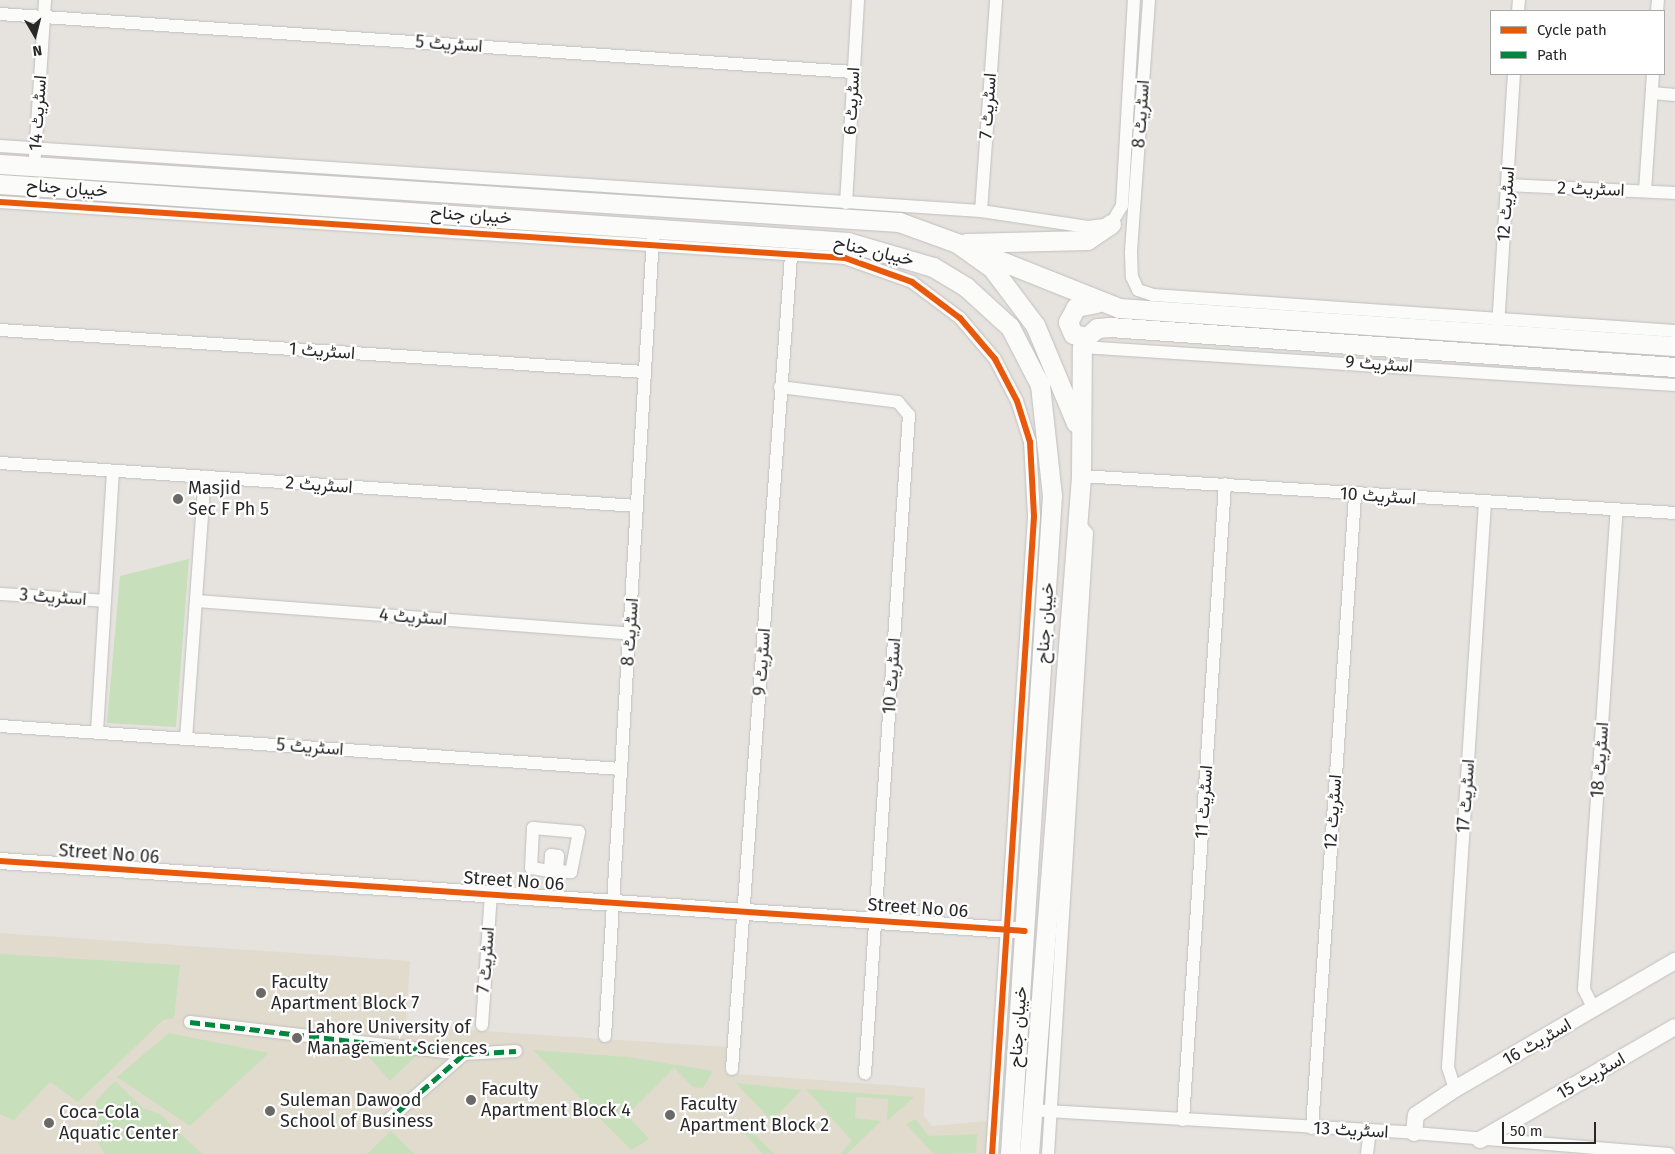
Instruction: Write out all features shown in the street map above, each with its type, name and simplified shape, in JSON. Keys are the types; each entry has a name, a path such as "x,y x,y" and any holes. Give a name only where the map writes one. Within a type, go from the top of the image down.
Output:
{"main road":[{"name":"خیبان جناح","path":"0,164 35,157 899,222 957,243 992,268 1035,324 1080,434"},
{"name":"خیبان جناح","path":"0,184 654,227 846,250 933,267 966,287 1010,326 1029,356 1044,404 1051,458 1042,518 1025,931 1010,1154"},
{"path":"957,243 1086,240 1111,224"},
{"path":"957,243 1096,303 1119,308 1498,326 1675,346"},
{"path":"1096,303 1076,307 1068,322 1073,334 1084,342 1097,328 1110,327 1675,367"},
{"name":"خیبان جناح","path":"1029,1154 1081,476 1080,434 1084,342"}],"street":[{"name":"اسٹریٹ 14","path":"35,157 46,0"},
{"name":"اسٹریٹ 6","path":"846,203 858,0"},
{"name":"اسٹریٹ 7","path":"981,211 996,0"},
{"path":"0,146 35,157 981,211 1088,227 1111,224 1122,206 1134,0"},
{"name":"اسٹریٹ 8","path":"1149,0 1133,228 1132,278 1144,293 1498,326 1675,331"},
{"path":"0,14 44,17"},
{"name":"اسٹریٹ 5","path":"44,17 853,72"},
{"name":"اسٹریٹ 12","path":"1498,326 1514,75"},
{"path":"1645,191 1653,75"},
{"path":"1652,93 1675,95"},
{"name":"اسٹریٹ 2","path":"1507,185 1675,193"},
{"path":"0,202 791,254 846,250 934,297 960,318 995,359 1017,401 1030,442 1042,518 1006,929 992,1154"},
{"name":"اسٹریٹ 8","path":"605,1036 654,227"},
{"name":"اسٹریٹ 9","path":"732,1070 746,912 780,387 791,254"},
{"name":"اسٹریٹ 1","path":"0,330 644,372"},
{"name":"اسٹریٹ 9","path":"1084,342 1675,384"},
{"name":"اسٹریٹ 10","path":"780,387 898,402 909,415 865,1074"},
{"name":"اسٹریٹ 2","path":"0,463 638,506"},
{"path":"97,732 113,471"},
{"name":"اسٹریٹ 10","path":"1081,476 1225,484 1355,496 1675,513"},
{"path":"186,739 205,477"},
{"name":"اسٹریٹ 11","path":"1183,1120 1225,484"},
{"name":"اسٹریٹ 12","path":"1312,1128 1355,496"},
{"name":"اسٹریٹ 17","path":"1455,1089 1448,1067 1485,503"},
{"name":"اسٹریٹ 18","path":"1594,1009 1584,988 1617,509"},
{"path":"1048,1154 1066,903 1087,533 1077,522"},
{"name":"اسٹریٹ 3","path":"0,594 105,601"},
{"name":"اسٹریٹ 4","path":"196,601 630,634"},
{"name":"اسٹریٹ 5","path":"0,726 621,769"},
{"path":"532,828 579,832 572,872 557,871 558,856 551,856 550,871 531,868 532,828"},
{"name":"Street No 06","path":"0,861 1025,931"},
{"name":"اسٹریٹ 7","path":"482,1025 491,894"},
{"path":"1047,902 1066,903"},
{"name":"اسٹریٹ 16","path":"1414,1133 1416,1115 1455,1089 1675,961"},
{"path":"190,1022 464,1054 516,1051"},
{"name":"اسٹریٹ 15","path":"1480,1140 1675,1027"},
{"path":"387,1122 464,1054"},
{"name":"اسٹریٹ 13","path":"1032,1110 1414,1133 1480,1140 1669,1154"},
{"path":"1367,1154 1370,1131"}],"shaded area":[{"name":"Lahore University of Management Sciences","path":"0,933 410,961 406,1026 727,1047 725,1073 925,1088 924,1116 932,1126 987,1121 986,1154 0,1154"}],"green space":[{"path":"189,559 176,727 107,723 120,576"},
{"path":"0,954 180,965 174,1018 163,1020 78,1102 50,1082 14,1120 0,1114"},
{"path":"169,1033 269,1053 190,1126 117,1077"},
{"path":"367,1047 421,1051 390,1081 367,1055"},
{"path":"533,1050 627,1057 713,1071 703,1088 693,1087 674,1068 627,1115 649,1139 631,1150"},
{"path":"115,1081 143,1108 160,1114 202,1154 105,1154 98,1143 96,1101"},
{"path":"736,1083 801,1090 772,1121"},
{"path":"806,1089 914,1097 887,1121 888,1099 856,1097 855,1118 881,1121 847,1154 840,1154 852,1141"},
{"path":"915,1119 929,1136 977,1134 976,1153 934,1154 906,1124"},
{"path":"749,1129 774,1154 763,1154 744,1133"},
{"path":"391,1131 414,1154 367,1154"}],"marked path":[{"path":"190,1022 464,1054 516,1051"},
{"path":"387,1121 464,1054"}],"cycle path":[{"path":"0,202 845,258 912,282 960,318 995,359 1017,401 1030,442 1034,517 992,1154"},
{"path":"0,861 1025,931"}],"place":[{"name":"Masjid Sec F Ph 5","path":"178,499"},
{"name":"Faculty Apartment Block 7","path":"261,993"},
{"name":"Lahore University of Management Sciences","path":"297,1038"},
{"name":"Faculty Apartment Block 4","path":"471,1100"},
{"name":"Suleman Dawood School of Business","path":"270,1111"},
{"name":"Faculty Apartment Block 2","path":"670,1115"},
{"name":"Coca-Cola Aquatic Center","path":"49,1123"}]}
